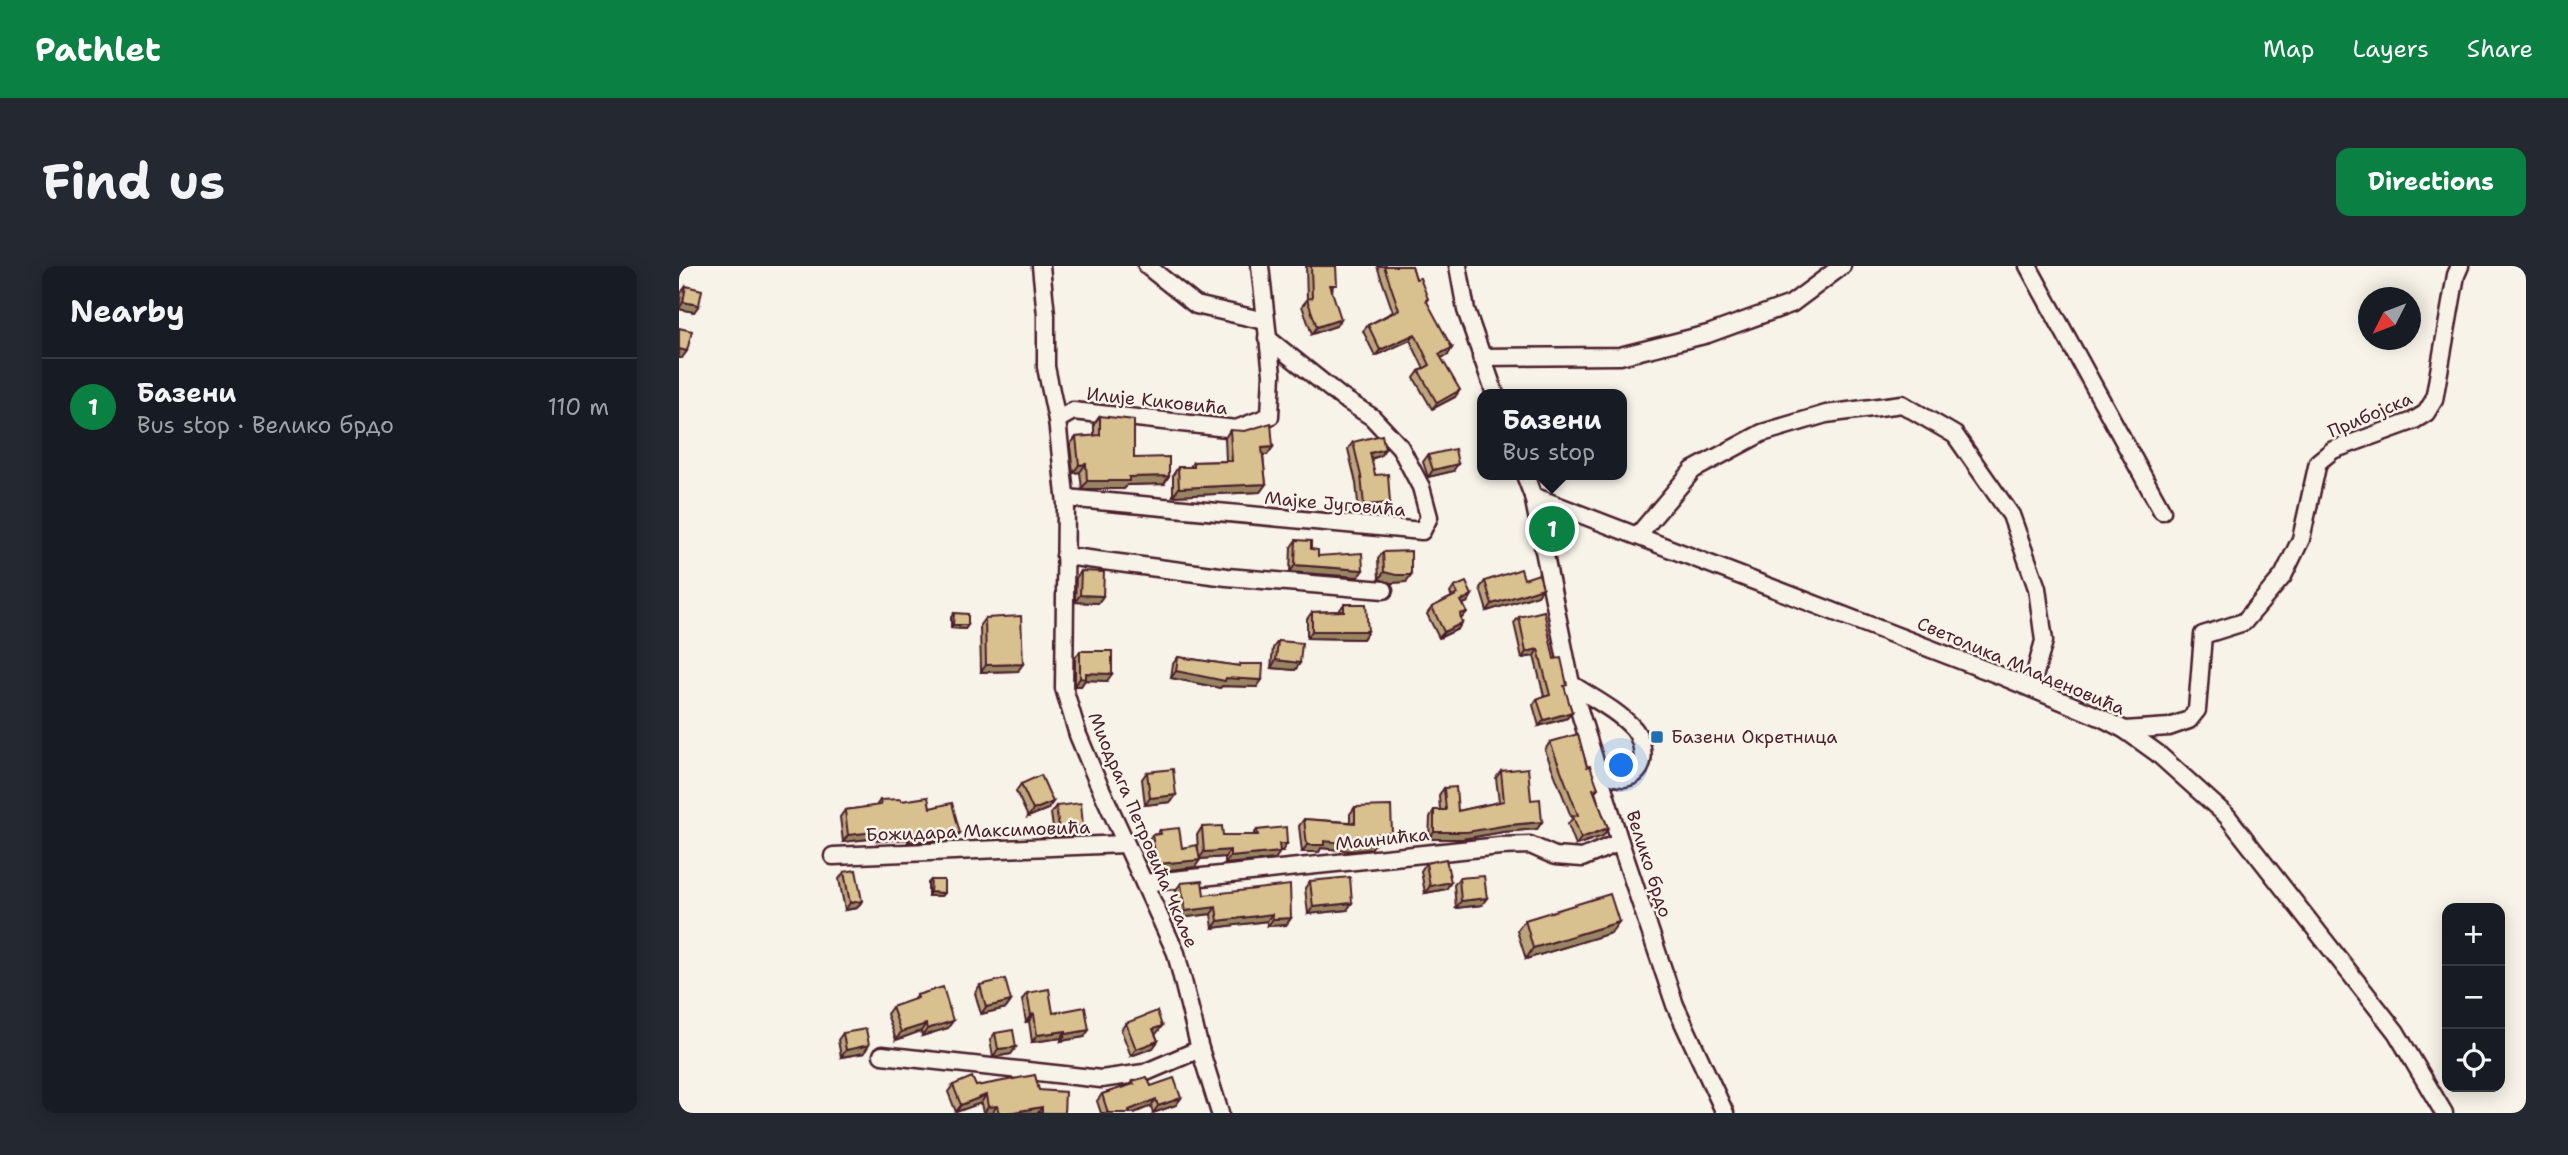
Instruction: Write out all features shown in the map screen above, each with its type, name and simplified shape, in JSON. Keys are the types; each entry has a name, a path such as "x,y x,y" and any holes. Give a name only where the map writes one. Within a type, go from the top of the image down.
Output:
{"street":[{"name":"Миодрага Петровића Чкаље","path":"1041,266 1046,315 1046,367 1057,419 1066,498 1064,688 1078,735 1176,953 1200,1049 1220,1113"},
{"path":"1147,266 1196,305 1265,321"},
{"name":"Илије Киковића","path":"1057,419 1073,411 1236,429 1270,416 1272,374 1261,266"},
{"path":"1458,266 1466,310 1493,389"},
{"path":"1481,357 1620,356 1708,334 1791,304 1842,266"},
{"name":"Прибојска","path":"2125,730 2180,725 2189,720 2197,710 2203,635 2244,622 2283,576 2301,539 2318,462 2333,450 2413,421 2426,413 2434,400 2460,266"},
{"path":"2029,269 2162,511"},
{"name":"Мајке Југовића","path":"1066,498 1422,531 1429,517 1421,487 1400,447 1372,417 1341,397 1267,338"},
{"path":"1638,535 1693,470 1762,433 1826,414 1902,404 1955,435 2011,515 2037,588 2044,641 2031,688"},
{"path":"1527,480 1533,496"},
{"name":"Светолика Младеновића","path":"1533,496 2031,688 2125,730 2157,753 2227,816 2396,1032 2444,1113"},
{"name":"Велико брдо","path":"1533,496 1571,684 1620,842 1675,1006 1725,1113"},
{"path":"1065,556 1227,576 1384,590"},
{"path":"1571,684 1623,719 1635,730 1641,741 1643,759 1634,774 1620,778 1598,770"},
{"name":"Маинићка","path":"1144,883 1500,846 1530,845 1555,856 1582,858 1620,842"},
{"name":"Божидара Максимовића","path":"833,856 1125,844"},
{"path":"882,1055 1101,1079 1144,1073 1200,1049"}],"building":[{"path":"1311,266 1336,266 1337,285 1330,285 1341,319 1317,327 1307,299 1312,298"},
{"path":"1384,266 1412,266 1416,279 1420,278 1428,299 1426,300 1452,348 1439,354 1460,390 1437,403 1419,371 1430,365 1415,334 1380,350 1368,325 1399,310"},
{"path":"686,286 702,290 699,305 683,302"},
{"path":"679,328 692,331 687,351 679,349"},
{"path":"1100,416 1134,420 1134,458 1169,457 1169,476 1129,477 1129,481 1087,481 1086,464 1079,465 1076,437 1100,435"},
{"path":"1271,423 1273,447 1262,448 1266,484 1179,488 1178,467 1194,467 1193,462 1232,461 1230,430 1245,431"},
{"path":"1382,435 1385,449 1370,453 1375,475 1388,474 1390,503 1364,505 1353,442"},
{"path":"1455,449 1458,464 1433,470 1428,455"},
{"path":"1296,540 1311,541 1311,549 1318,550 1318,556 1362,553 1363,570 1295,565"},
{"path":"1411,551 1411,575 1384,572 1383,552"},
{"path":"1521,569 1524,579 1539,574 1543,588 1492,604 1485,581"},
{"path":"1081,571 1104,572 1103,596 1080,595"},
{"path":"1466,582 1472,595 1461,601 1467,612 1460,614 1462,623 1444,632 1432,607 1458,594 1454,587"},
{"path":"1344,604 1366,604 1368,631 1312,631 1312,612 1344,611"},
{"path":"1544,611 1554,659 1561,658 1567,685 1564,686 1572,712 1544,720 1537,699 1550,695 1538,649 1526,652 1519,617"},
{"path":"954,613 968,614 968,625 953,625"},
{"path":"1021,616 1023,664 986,665 985,618"},
{"path":"1278,641 1302,643 1300,663 1276,660"},
{"path":"1080,651 1112,651 1112,674 1086,673 1086,679 1080,678"},
{"path":"1178,657 1240,666 1263,664 1262,680 1226,678 1225,681 1176,671"},
{"path":"1578,734 1587,767 1590,766 1598,788 1593,789 1608,828 1581,838 1573,816 1578,815 1550,742"},
{"path":"1528,768 1531,800 1540,799 1542,822 1467,832 1434,832 1434,810 1446,810 1444,788 1456,787 1458,811 1504,801 1501,771"},
{"path":"1173,769 1176,795 1150,798 1147,772"},
{"path":"1041,775 1053,802 1033,810 1021,784"},
{"path":"928,797 930,808 952,803 960,833 913,835 913,832 882,834 882,831 848,835 845,810 881,805 880,800 901,801"},
{"path":"1081,803 1083,826 1059,829 1056,806"},
{"path":"1391,806 1392,833 1375,834 1376,842 1356,844 1324,841 1324,845 1307,845 1304,819 1355,823 1355,807"},
{"path":"1222,826 1223,835 1258,835 1257,830 1286,827 1287,844 1279,844 1280,852 1230,857 1230,850 1204,852 1202,827"},
{"path":"1179,828 1182,848 1197,845 1200,860 1157,864 1152,835 1161,834 1160,830"},
{"path":"1446,859 1451,882 1430,886 1426,863"},
{"path":"856,870 862,901 850,903 844,872"},
{"path":"1484,876 1487,898 1461,901 1459,878"},
{"path":"1350,877 1352,903 1313,907 1310,881"},
{"path":"931,880 944,880 944,893 930,892"},
{"path":"1202,881 1204,895 1290,885 1291,918 1273,919 1272,914 1218,921 1216,907 1185,911 1181,883"},
{"path":"1610,894 1619,922 1533,948 1525,920"},
{"path":"1005,979 1011,1001 986,1007 980,985"},
{"path":"943,987 953,1021 927,1029 926,1024 901,1032 892,1007"},
{"path":"1049,989 1053,1013 1085,1007 1089,1030 1037,1035 1027,993"},
{"path":"1157,1011 1162,1026 1153,1029 1158,1041 1136,1049 1126,1023"},
{"path":"866,1029 869,1045 846,1050 843,1033"},
{"path":"1013,1030 1016,1047 998,1049 995,1033"},
{"path":"1035,1075 1039,1090 1065,1092 1064,1113 1042,1113 1042,1107 999,1113 997,1106 988,1107 986,1095 961,1105 953,1085 972,1077 976,1086"},
{"path":"1147,1077 1151,1086 1174,1078 1181,1098 1158,1106 1156,1099 1127,1113 1108,1113 1102,1094"}],"place":[{"name":"Базени","path":"1552,529"},
{"name":"Базени Окретница","path":"1657,737"}]}
